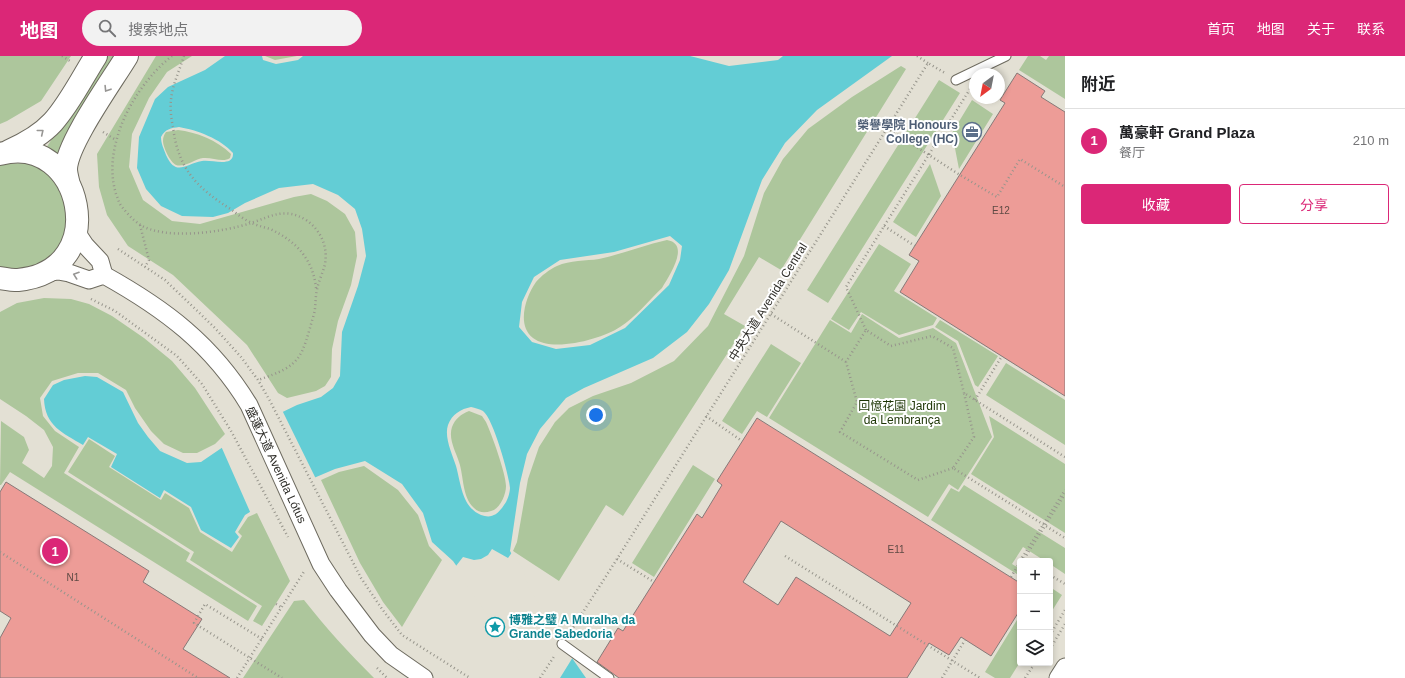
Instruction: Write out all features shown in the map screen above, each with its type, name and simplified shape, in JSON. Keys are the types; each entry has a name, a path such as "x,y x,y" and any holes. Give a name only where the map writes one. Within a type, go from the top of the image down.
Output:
{"main road":[{"path":"4,152 35,137 53,123 64,109 96,56"},
{"path":"6,281 47,273 56,265 71,246 76,236 78,227 77,212 66,170 68,160 78,136 128,56"},
{"path":"4,152 33,153 45,159 61,172 69,185"}],"street":[{"path":"47,273 58,271 88,280 108,277 100,261 79,236 78,227"},
{"name":"盛蓮大道 Avenida Lótus","path":"108,277 164,312 187,330 224,368 249,405 322,564 338,590 372,635 391,655 424,678"},
{"path":"1058,678 1065,667"}],"lane":[{"path":"956,80 1006,56"},
{"path":"562,644 609,678"}],"path":[{"path":"172,56 161,65 147,81 125,117 116,140 112,157 114,186 119,203 126,213 140,225 154,230 173,233 199,233 222,230 251,223 269,216 295,214 307,221 317,230 323,240 326,251 325,264 317,290 315,309 304,349 299,358 290,367 276,374 258,380"},
{"path":"184,56 171,99 174,141 179,156 190,175 202,188 251,223 270,230 285,238 300,249 309,262 315,275 317,290"},
{"path":"917,56 956,80"},
{"name":"中央大道 Avenida Central","path":"590,601 928,63"},
{"path":"771,314 846,362 857,402 840,432 918,480 953,468 974,437 953,348 932,336 891,346 866,330 846,287 969,90"},
{"path":"887,128 997,197 1020,159 1065,188"},
{"path":"103,132 116,140"},
{"path":"140,225 149,260 145,267"},
{"path":"884,226 915,246"},
{"path":"91,299 115,311 177,356 202,384 231,431 290,542"},
{"path":"846,362 866,330"},
{"path":"975,400 1002,356"},
{"path":"964,393 1065,457"},
{"path":"706,416 742,441"},
{"path":"953,468 1065,538"},
{"path":"1022,558 1065,490"},
{"path":"1025,558 1065,494"},
{"path":"0,552 198,678"},
{"path":"785,556 980,678"},
{"path":"617,559 654,582"},
{"path":"1011,577 1017,566"},
{"path":"237,678 305,569"},
{"path":"1053,577 1065,584"},
{"path":"262,639 206,604 194,623 282,678"},
{"path":"276,604 282,607"},
{"path":"1053,630 1065,610"},
{"path":"1053,644 1065,624"},
{"path":"942,678 965,640"},
{"path":"1025,678 1032,666"},
{"path":"464,674 470,678"}],"green space":[{"path":"0,56 71,56 41,101 0,124"},
{"path":"104,56 119,56 56,162 43,153"},
{"path":"156,56 192,56 167,72 149,98 132,134 129,167 143,200 172,221 200,224 294,197 311,194 327,201 345,214 355,232 357,256 351,285 338,321 332,349 331,377 325,386 316,391 287,398 278,393 247,345 173,275 128,246 107,215 99,187 97,154"},
{"path":"265,56 297,56 275,60"},
{"path":"1028,56 1040,56 1046,60 1049,56 1065,56 1065,99 1019,70"},
{"path":"901,66 906,69 781,270 759,257 724,314 745,326 623,516 606,505 559,581 513,551 517,542 528,479 539,447 555,422 569,408 593,396 631,383 674,361 708,326 744,256 764,193 783,159 808,129 852,97"},
{"path":"939,80 960,93 828,303 807,290"},
{"path":"970,104 978,104 993,114 959,169 952,133"},
{"path":"178,130 199,135 213,141 231,154 230,158 221,160 203,158 179,166 176,165 171,161 167,154 163,140 166,132"},
{"path":"27,163 43,170 56,181 64,196 67,229 60,245 49,258 34,267 16,270 0,268 0,164"},
{"path":"930,164 941,196 916,237 893,222"},
{"path":"667,240 674,243 677,248 678,254 673,269 662,288 637,314 620,327 612,332 590,340 564,344 541,342 533,338 528,332 525,326 524,318 526,302 536,282 540,277 549,271 557,266 567,263 599,259"},
{"path":"879,244 911,264 894,291 937,318 933,325 899,335 861,312 849,330 831,319"},
{"path":"44,298 71,299 89,304 112,316 144,338 172,361 195,388 225,434 215,444 197,453 183,453 164,444 151,431 135,408 126,390 98,373 78,373 52,381 40,398 43,416 55,431 79,447 64,473 190,553 186,561 257,606 248,621 10,472 0,485 1,421 24,437 29,450 22,463 44,478 52,466 53,447 44,430 0,399 0,312 17,303"},
{"name":"回憶花園 Jardim da Lembrança","path":"862,314 899,338 933,328 956,343 992,437 958,490 949,484 928,517 769,418 830,320 851,333"},
{"path":"940,320 998,356 978,387 975,385 958,341 935,327"},
{"path":"771,344 801,363 767,417 757,411 742,434 722,421"},
{"path":"1006,363 1065,400 1065,445 986,395"},
{"path":"469,411 482,416 486,422 504,473 506,490 504,497 497,508 487,512 480,512 476,510 467,498 461,468 451,436 453,424 459,417"},
{"path":"989,416 1065,464 1065,533 971,474 994,437"},
{"path":"89,439 115,456 109,467 161,500 165,493 189,508 200,532 232,552 242,536 238,532 248,517 257,513 290,581 262,626 253,621 262,606 190,560 194,552 68,472"},
{"path":"693,465 715,479 654,577 632,563"},
{"path":"364,466 398,490 418,515 429,546 442,560 402,627 383,602 360,563 321,480 339,472"},
{"path":"964,485 1065,548 1065,574 1053,566 1053,558 1040,558 1023,547 1012,564 1017,567 1017,574 931,520 951,488 959,492"},
{"path":"1053,589 1062,595 1053,609"},
{"path":"304,600 338,640 374,678 243,678 294,601"},
{"path":"1017,620 1018,666 1010,678 995,678 985,672"}],"water":[{"path":"225,56 262,56 263,60 276,64 298,60 303,56 690,56 729,66 778,60 783,56 892,56 817,110 785,143 762,180 729,270 709,304 687,332 653,358 584,388 566,398 540,429 527,454 520,483 510,551 520,569 527,589 558,638 586,678 535,678 453,561 432,542 423,513 402,484 365,461 335,469 295,486 277,495 245,515 235,532 239,537 231,548 201,530 191,507 164,490 160,498 111,467 117,454 88,437 83,445 56,428 48,416 44,399 53,385 64,380 85,376 97,377 123,392 138,423 160,451 187,463 201,462 245,432 266,420 297,405 321,397 333,388 340,376 342,332 358,286 366,256 362,229 355,209 338,195 313,184 279,188 245,203 228,213 213,217 182,216 161,206 146,189 137,168 139,137 155,99 168,87 205,70","holes":["179,127 193,130 222,143 233,153 232,158 226,162 202,161 181,167 173,166 166,155 161,137 168,129","670,236 682,246 680,260 669,285 625,328 590,345 556,349 532,342 519,327 522,302 534,277 560,260 614,252","471,407 483,411 487,416 496,435 509,481 510,490 506,502 499,511 492,516 481,515 466,501 448,440 447,430 450,421 457,413"]}],"pier":[{"path":"282,410 316,479 296,488 251,514 221,446 244,430"},
{"path":"492,549 508,558 513,551 522,568 529,588 573,657 560,678 532,678 453,565 456,566 463,557 474,560 481,559 488,555"}],"building":[{"path":"1017,73 1045,91 1041,97 1065,112 1065,396 900,292 919,261 909,255 1005,104 1005,92"},
{"path":"757,418 1017,581 1017,615 991,656 961,637 949,655 929,643 907,678 619,678 597,662 618,628 623,631 697,514 702,518 722,485 717,481","holes":["781,521 911,603 890,636 796,577 778,605 743,582"]},
{"path":"6,482 149,571 143,582 202,619 183,649 230,678 0,678 0,638 11,618 0,611 0,492"}],"place":[{"name":"榮譽學院 Honours College (HC)","path":"972,132"},
{"name":"萬豪軒 Grand Plaza","path":"55,551"},
{"name":"博雅之璧 A Muralha da Grande Sabedoria","path":"495,627"}]}
